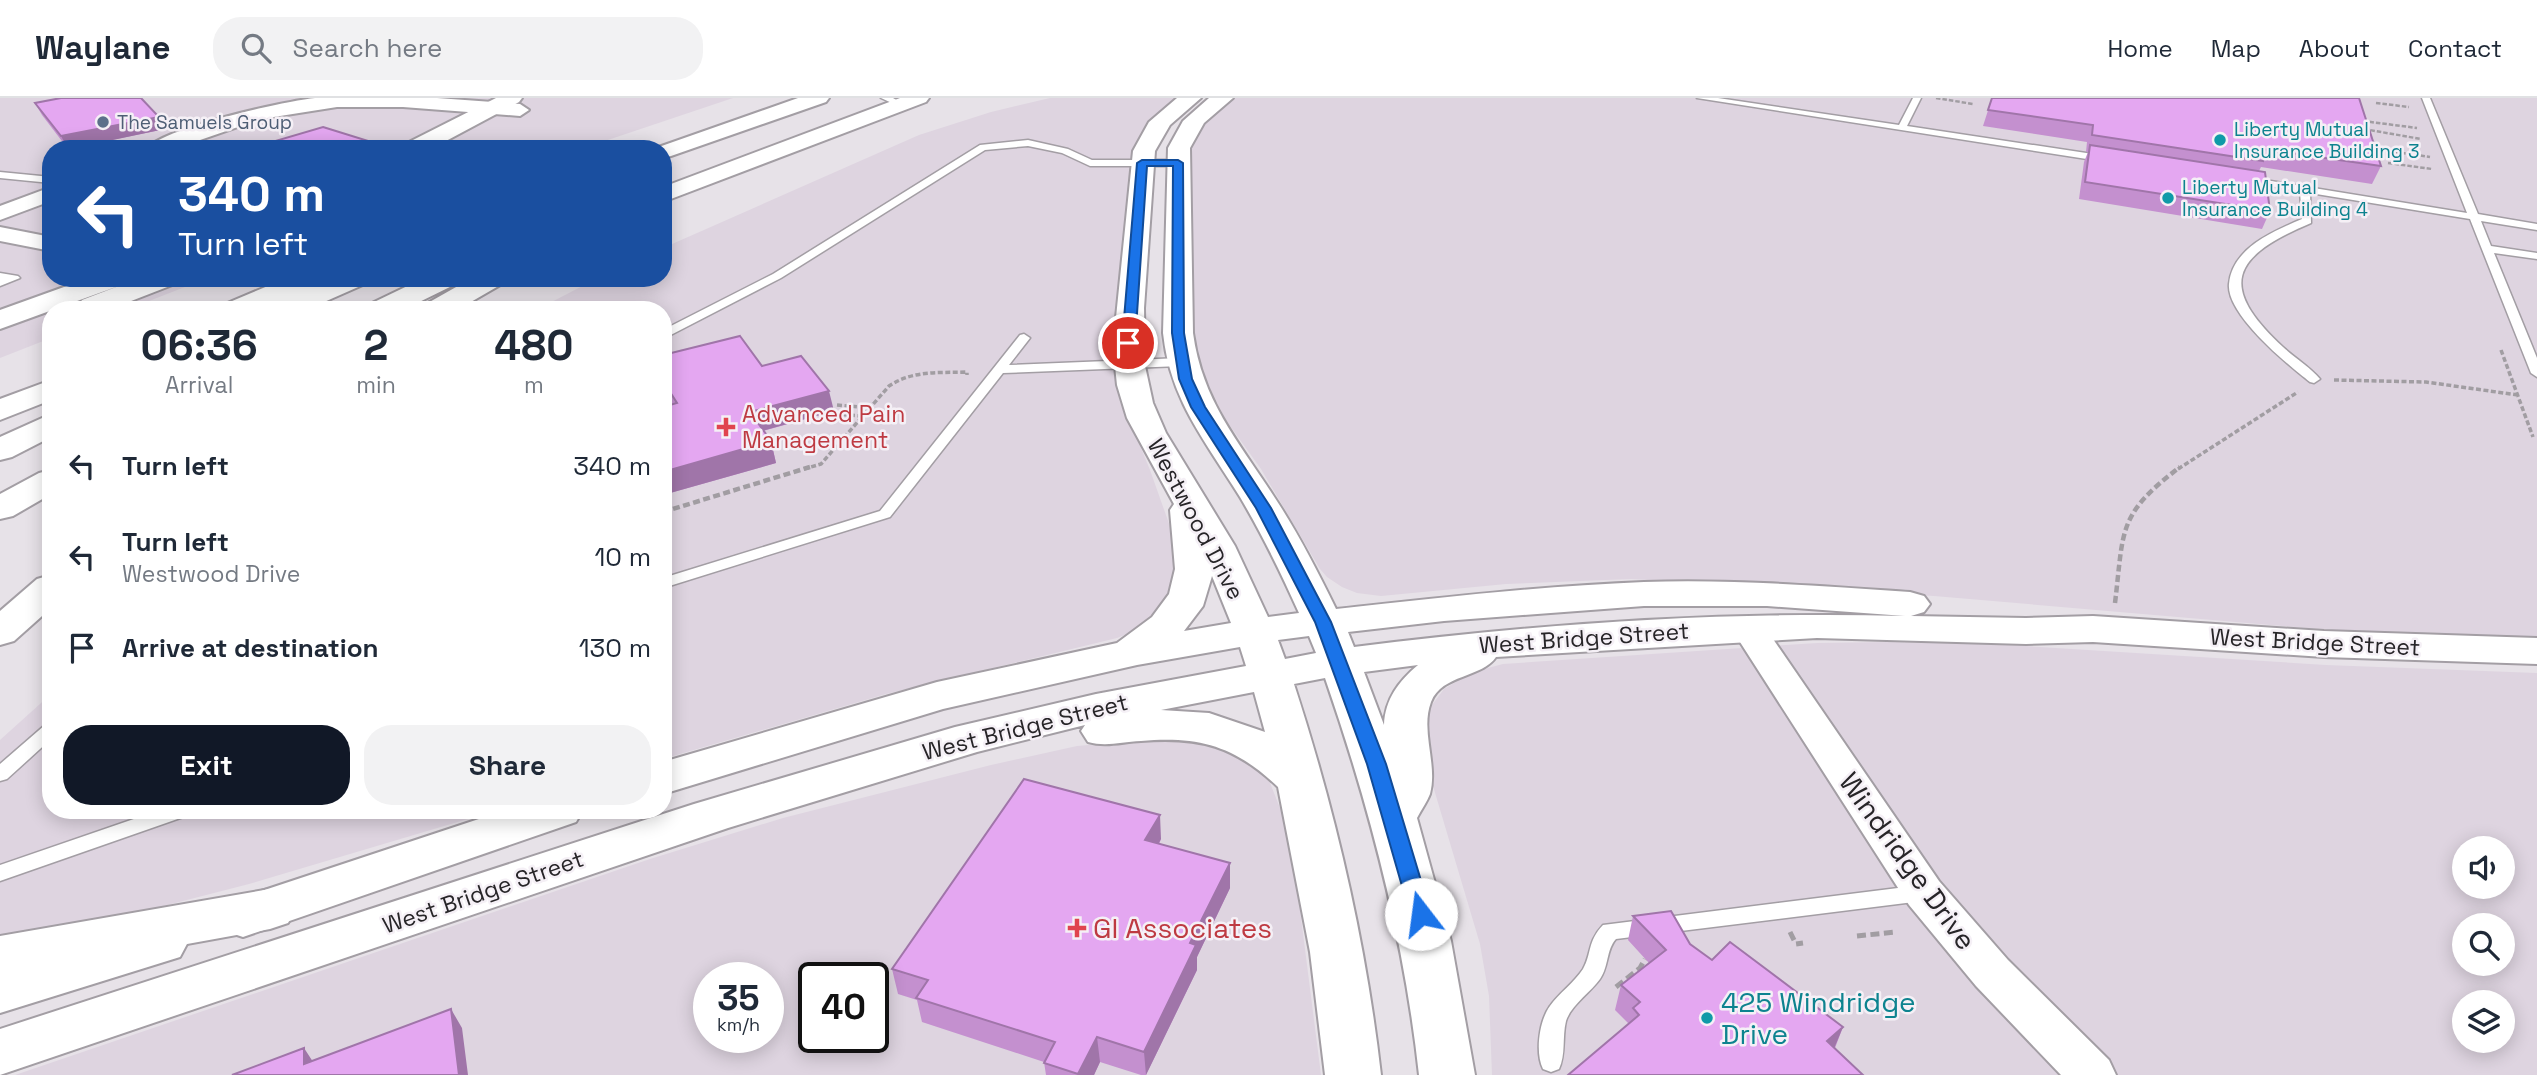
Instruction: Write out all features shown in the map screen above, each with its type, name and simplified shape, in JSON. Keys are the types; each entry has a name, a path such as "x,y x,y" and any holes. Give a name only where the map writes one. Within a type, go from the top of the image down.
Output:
{"main road":[{"path":"672,148 819,98"},
{"path":"672,192 919,98"},
{"name":"Westwood Drive","path":"1192,98 1173,111 1152,133 1142,163 1129,312 1129,364 1142,415 1214,541 1262,653 1300,781 1342,975 1353,1075"},
{"path":"1223,98 1208,108 1189,127 1182,138 1178,163 1181,362 1198,407 1264,508 1323,622 1339,662 1394,817 1431,959 1447,1075"},
{"path":"672,181 894,99"},
{"path":"430,140 492,108 523,103"},
{"path":"465,140 523,103"},
{"path":"65,301 115,287"},
{"path":"98,301 124,287"},
{"path":"256,301 289,287"},
{"path":"304,301 335,287"},
{"path":"399,301 427,287"},
{"path":"452,301 476,287"},
{"path":"12,316 42,308"},
{"path":"0,339 42,324"},
{"path":"0,410 42,393"},
{"path":"0,450 42,429"},
{"path":"0,508 42,485"},
{"path":"1120,655 1162,630 1178,612 1191,589 1194,565 1187,497"},
{"name":"West Bridge Street","path":"0,1053 724,812 971,738 1076,712 1262,653 1323,622 1572,598 1682,593 1786,595 1969,610 2104,617 2324,644 2537,651"},
{"path":"0,632 42,595"},
{"name":"West Bridge Street","path":"672,775 906,704 1120,655 1262,653 1339,662 1501,643 1748,628 2104,617"},
{"path":"1394,817 1407,794 1409,766 1404,720 1418,690 1441,669 1501,643"},
{"path":"971,738 1059,737 1145,725 1189,725 1246,739 1283,763 1300,781"},
{"path":"0,991 270,909 534,819"},
{"path":"0,957 270,909"}],"street":[{"path":"179,140 231,120 317,103 386,101 492,108"},
{"path":"0,214 42,197"},
{"path":"0,234 42,242"},
{"path":"44,301 75,287"},
{"path":"12,316 42,302"},
{"name":"Windridge Drive","path":"1748,628 1924,893 1992,974 2091,1075"}],"lane":[{"path":"1701,98 2118,161"},
{"path":"1902,128 1917,98"},
{"path":"2426,98 2537,373"},
{"path":"672,330 787,271 979,149 1004,144 1034,144 1065,151 1087,167 1178,163"},
{"path":"0,175 42,179"},
{"path":"2238,179 2537,227"},
{"path":"2305,189 2306,221 2264,241 2250,251 2234,286 2241,303 2262,331 2288,359 2314,379"},
{"path":"2486,248 2537,256"},
{"path":"0,276 14,278 0,283"},
{"path":"672,580 885,514 1024,338"},
{"path":"999,369 1181,362"},
{"path":"0,774 42,737"},
{"path":"0,873 156,819"},
{"path":"1551,1062 1551,1038 1557,1013 1592,972 1601,941 1610,931 1924,893"}],"path":[{"path":"1933,98 1973,104"},
{"path":"2375,103 2413,107"},
{"path":"2421,128 2359,120 2362,127 2372,132 2425,139"},
{"path":"2365,147 2429,157"},
{"path":"2388,163 2436,169"},
{"path":"672,509 817,466 826,460 889,386 903,377 916,374 967,374"},
{"path":"2104,617 2132,511 2160,482 2314,379 2426,382 2518,394"},
{"path":"837,405 870,408"},
{"path":"835,414 863,416"},
{"path":"1857,936 1896,932"}],"shaded area":[{"path":"0,98 733,98 608,140 42,140 42,287 185,287 149,301 42,301 42,342 0,358"},
{"path":"1050,98 1182,98 1170,107 1127,228 1112,339 1117,389 1178,549 1171,601 1137,630 1117,638 886,694 672,756 672,301 553,301 581,287 672,287 672,244 919,135 991,112"},
{"path":"1234,98 2537,98 2537,640 2398,636 1934,596 1631,579 1506,584 1381,596 1357,593 1342,587 1320,569 1261,469 1225,419 1198,364 1193,313 1189,155 1201,125"},
{"path":"1889,642 1993,644 2326,665 2537,673 2537,1075 1492,1075 1489,996 1480,944 1425,759 1426,713 1444,689 1473,672 1503,664 1817,643"},
{"path":"42,702 42,819 468,819 249,884 0,948 0,740"},
{"path":"1181,737 1228,745 1268,778 1282,813 1299,902 1321,1075 15,1075 650,859 783,818 1077,746"}],"building":[{"name":"The Samuels Group","path":"61,98 141,98 159,117 61,136 35,103"},
{"name":"Liberty Mutual Insurance Building 3","path":"1992,98 2359,98 2381,166 2262,149 2263,161 2092,135 2093,125 1988,110"},
{"path":"323,127 365,140 279,140"},
{"path":"2090,145 2265,172 2270,211 2085,182"},
{"name":"Advanced Pain Management","path":"740,336 762,366 801,356 829,391 750,412 771,441 672,469 672,404 677,403 672,395 672,353"},
{"name":"GI Associates","path":"1024,779 1160,815 1145,840 1230,863 1190,943 1196,945 1144,1052 1097,1037 1078,1074 1044,1063 1055,1042 916,998 928,980 892,969"},
{"name":"425 Windridge Drive","path":"1671,911 1690,944 1712,960 1730,942 1843,1027 1827,1041 1863,1075 1568,1075 1639,1015 1633,1008 1640,1002 1621,985 1666,950 1633,916"},
{"path":"451,1009 459,1075 232,1075 304,1048 304,1064"}],"place":[{"name":"The Samuels Group","path":"103,122"},
{"name":"Liberty Mutual Insurance Building 3","path":"2220,140"},
{"name":"Liberty Mutual Insurance Building 4","path":"2168,198"},
{"name":"Advanced Pain Management","path":"726,427"},
{"name":"GI Associates","path":"1077,928"},
{"name":"425 Windridge Drive","path":"1707,1018"}],"route":[{"path":"1128,343 1142,163 1178,163 1178,333 1185,379 1198,407 1264,508 1323,622 1377,764 1421,914"}]}
